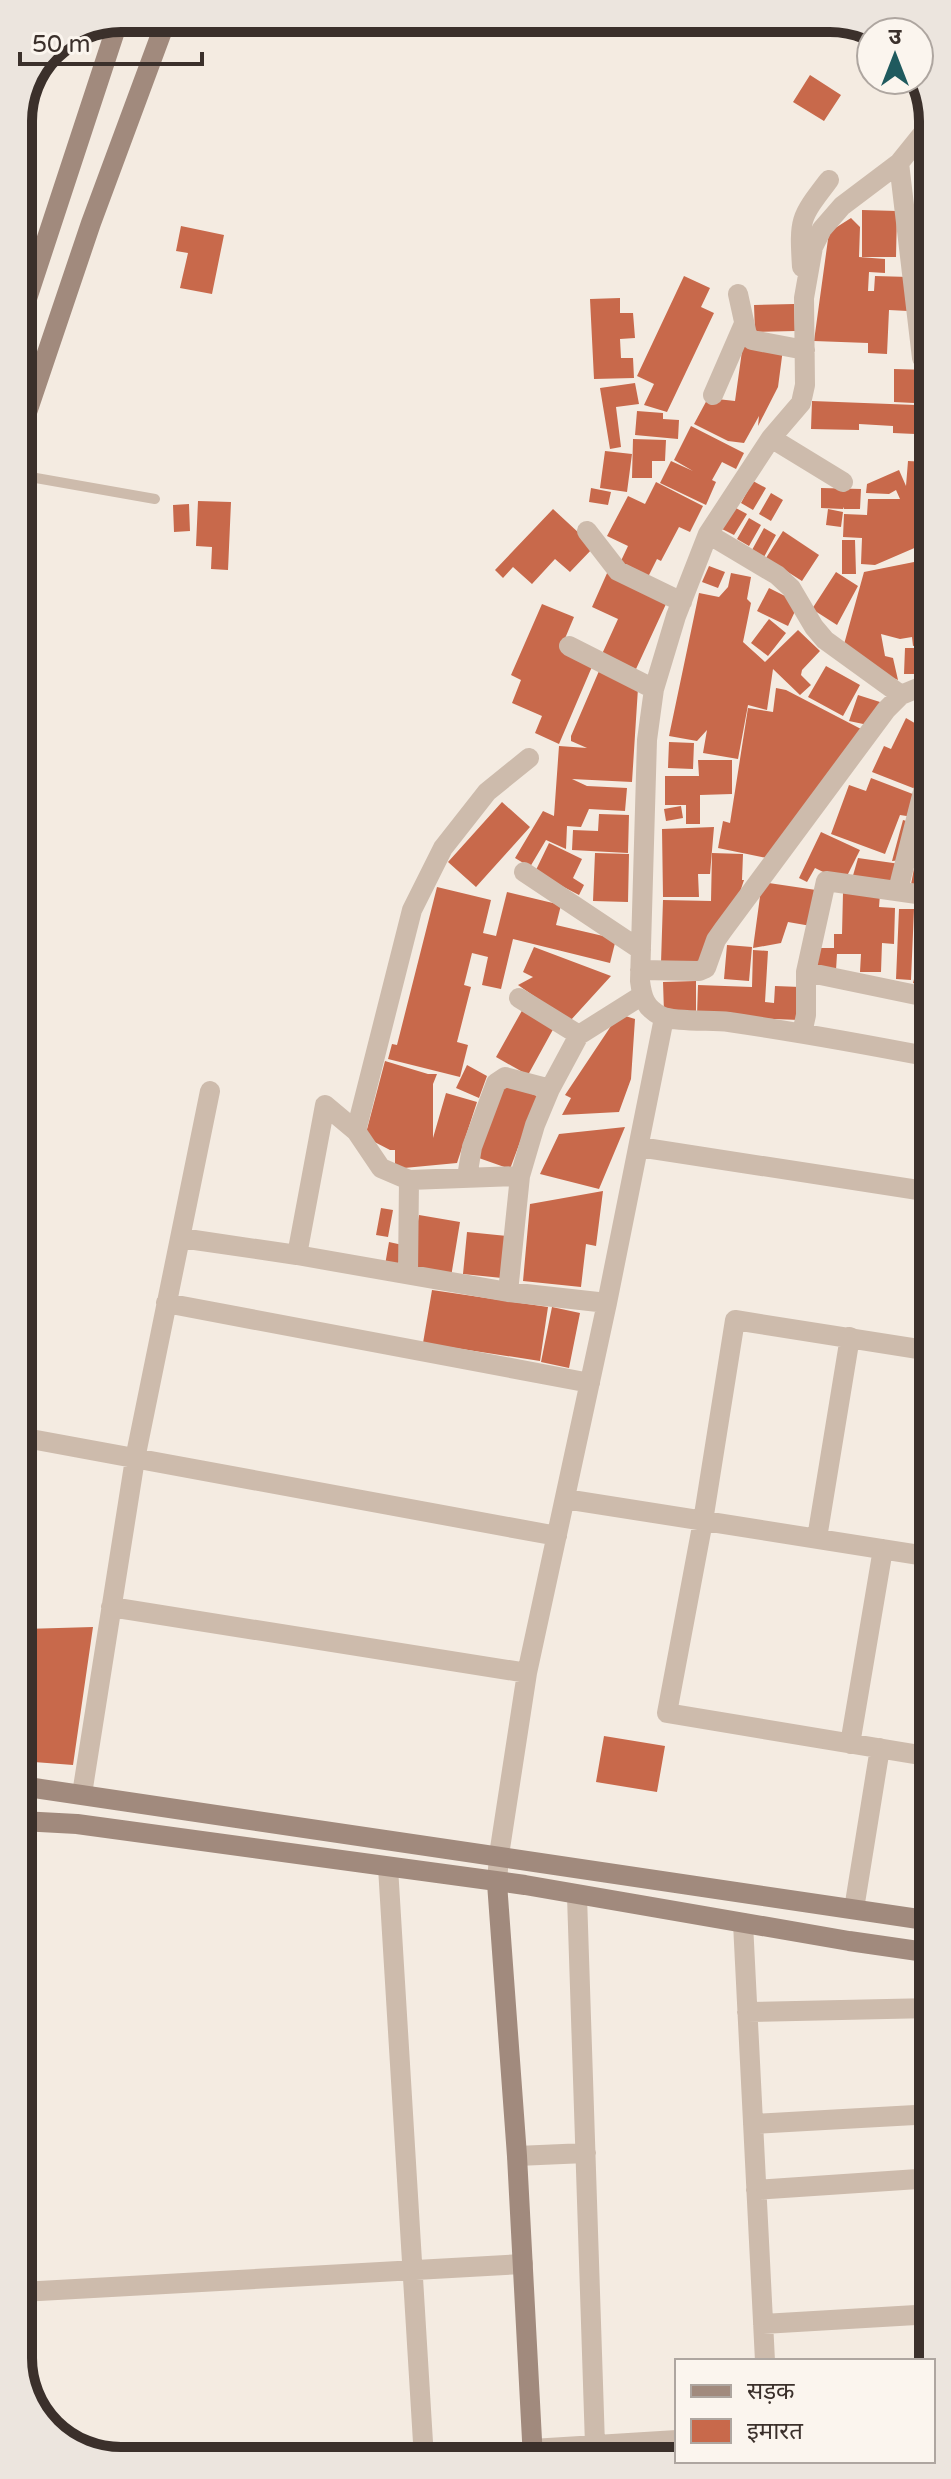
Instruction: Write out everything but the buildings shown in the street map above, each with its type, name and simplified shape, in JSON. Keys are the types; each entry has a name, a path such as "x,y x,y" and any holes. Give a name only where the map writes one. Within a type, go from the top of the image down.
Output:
{"street":[{"path":"32,398 91,223 162,32"},
{"path":"32,283 114,33"},
{"path":"804,298 813,247 822,229 842,206 899,163 919,138"},
{"path":"899,163 919,333"},
{"path":"829,180 805,211 801,222 805,350 805,385 801,403 771,438 708,534 676,616 654,689 647,740 641,996 648,1008 664,1018 708,1020 802,1033 919,1055"},
{"path":"738,294 743,326 752,340 805,350"},
{"path":"713,395 743,326"},
{"path":"771,438 843,482"},
{"path":"587,531 618,571 682,602"},
{"path":"708,534 777,575 791,588 825,640 901,695"},
{"path":"569,646 654,689"},
{"path":"524,872 641,960 699,971 706,968 716,940 886,710 901,695 919,688"},
{"path":"356,1131 412,910 452,836 487,792 529,758"},
{"path":"898,890 919,807"},
{"path":"802,1033 806,1015 806,972 826,881 919,894"},
{"path":"806,972 919,996"},
{"path":"508,1292 520,1176 535,1125 550,1089 579,1035 641,996"},
{"path":"519,998 579,1035"},
{"path":"533,2447 517,2156 497,1883 499,1855 527,1673 607,1303 664,1018"},
{"path":"467,1177 472,1147 496,1083 505,1077 550,1089"},
{"path":"82,1794 135,1459 210,1091"},
{"path":"297,1255 325,1105 356,1131 381,1168 409,1180 520,1176"},
{"path":"639,1147 919,1190"},
{"path":"408,1274 409,1180"},
{"path":"181,1238 508,1292 607,1303"},
{"path":"166,1303 590,1383"},
{"path":"919,1349 735,1320 703,1521 667,1713 919,1755"},
{"path":"817,1538 850,1337"},
{"path":"32,1439 557,1536"},
{"path":"565,1499 919,1555"},
{"path":"850,1744 883,1549"},
{"path":"111,1607 527,1673"},
{"path":"854,1909 880,1748"},
{"path":"32,1787 919,1919"},
{"path":"32,1822 77,1824 525,1885 919,1951"},
{"path":"388,1867 423,2447"},
{"path":"577,1896 595,2445"},
{"path":"743,1923 765,2359"},
{"path":"747,2012 919,2008"},
{"path":"753,2124 919,2115"},
{"path":"517,2156 586,2153"},
{"path":"756,2190 919,2179"},
{"path":"32,2291 523,2264"},
{"path":"763,2324 919,2315"},
{"path":"581,2447 675,2440"}],"lane":[{"path":"32,477 155,499"}]}
